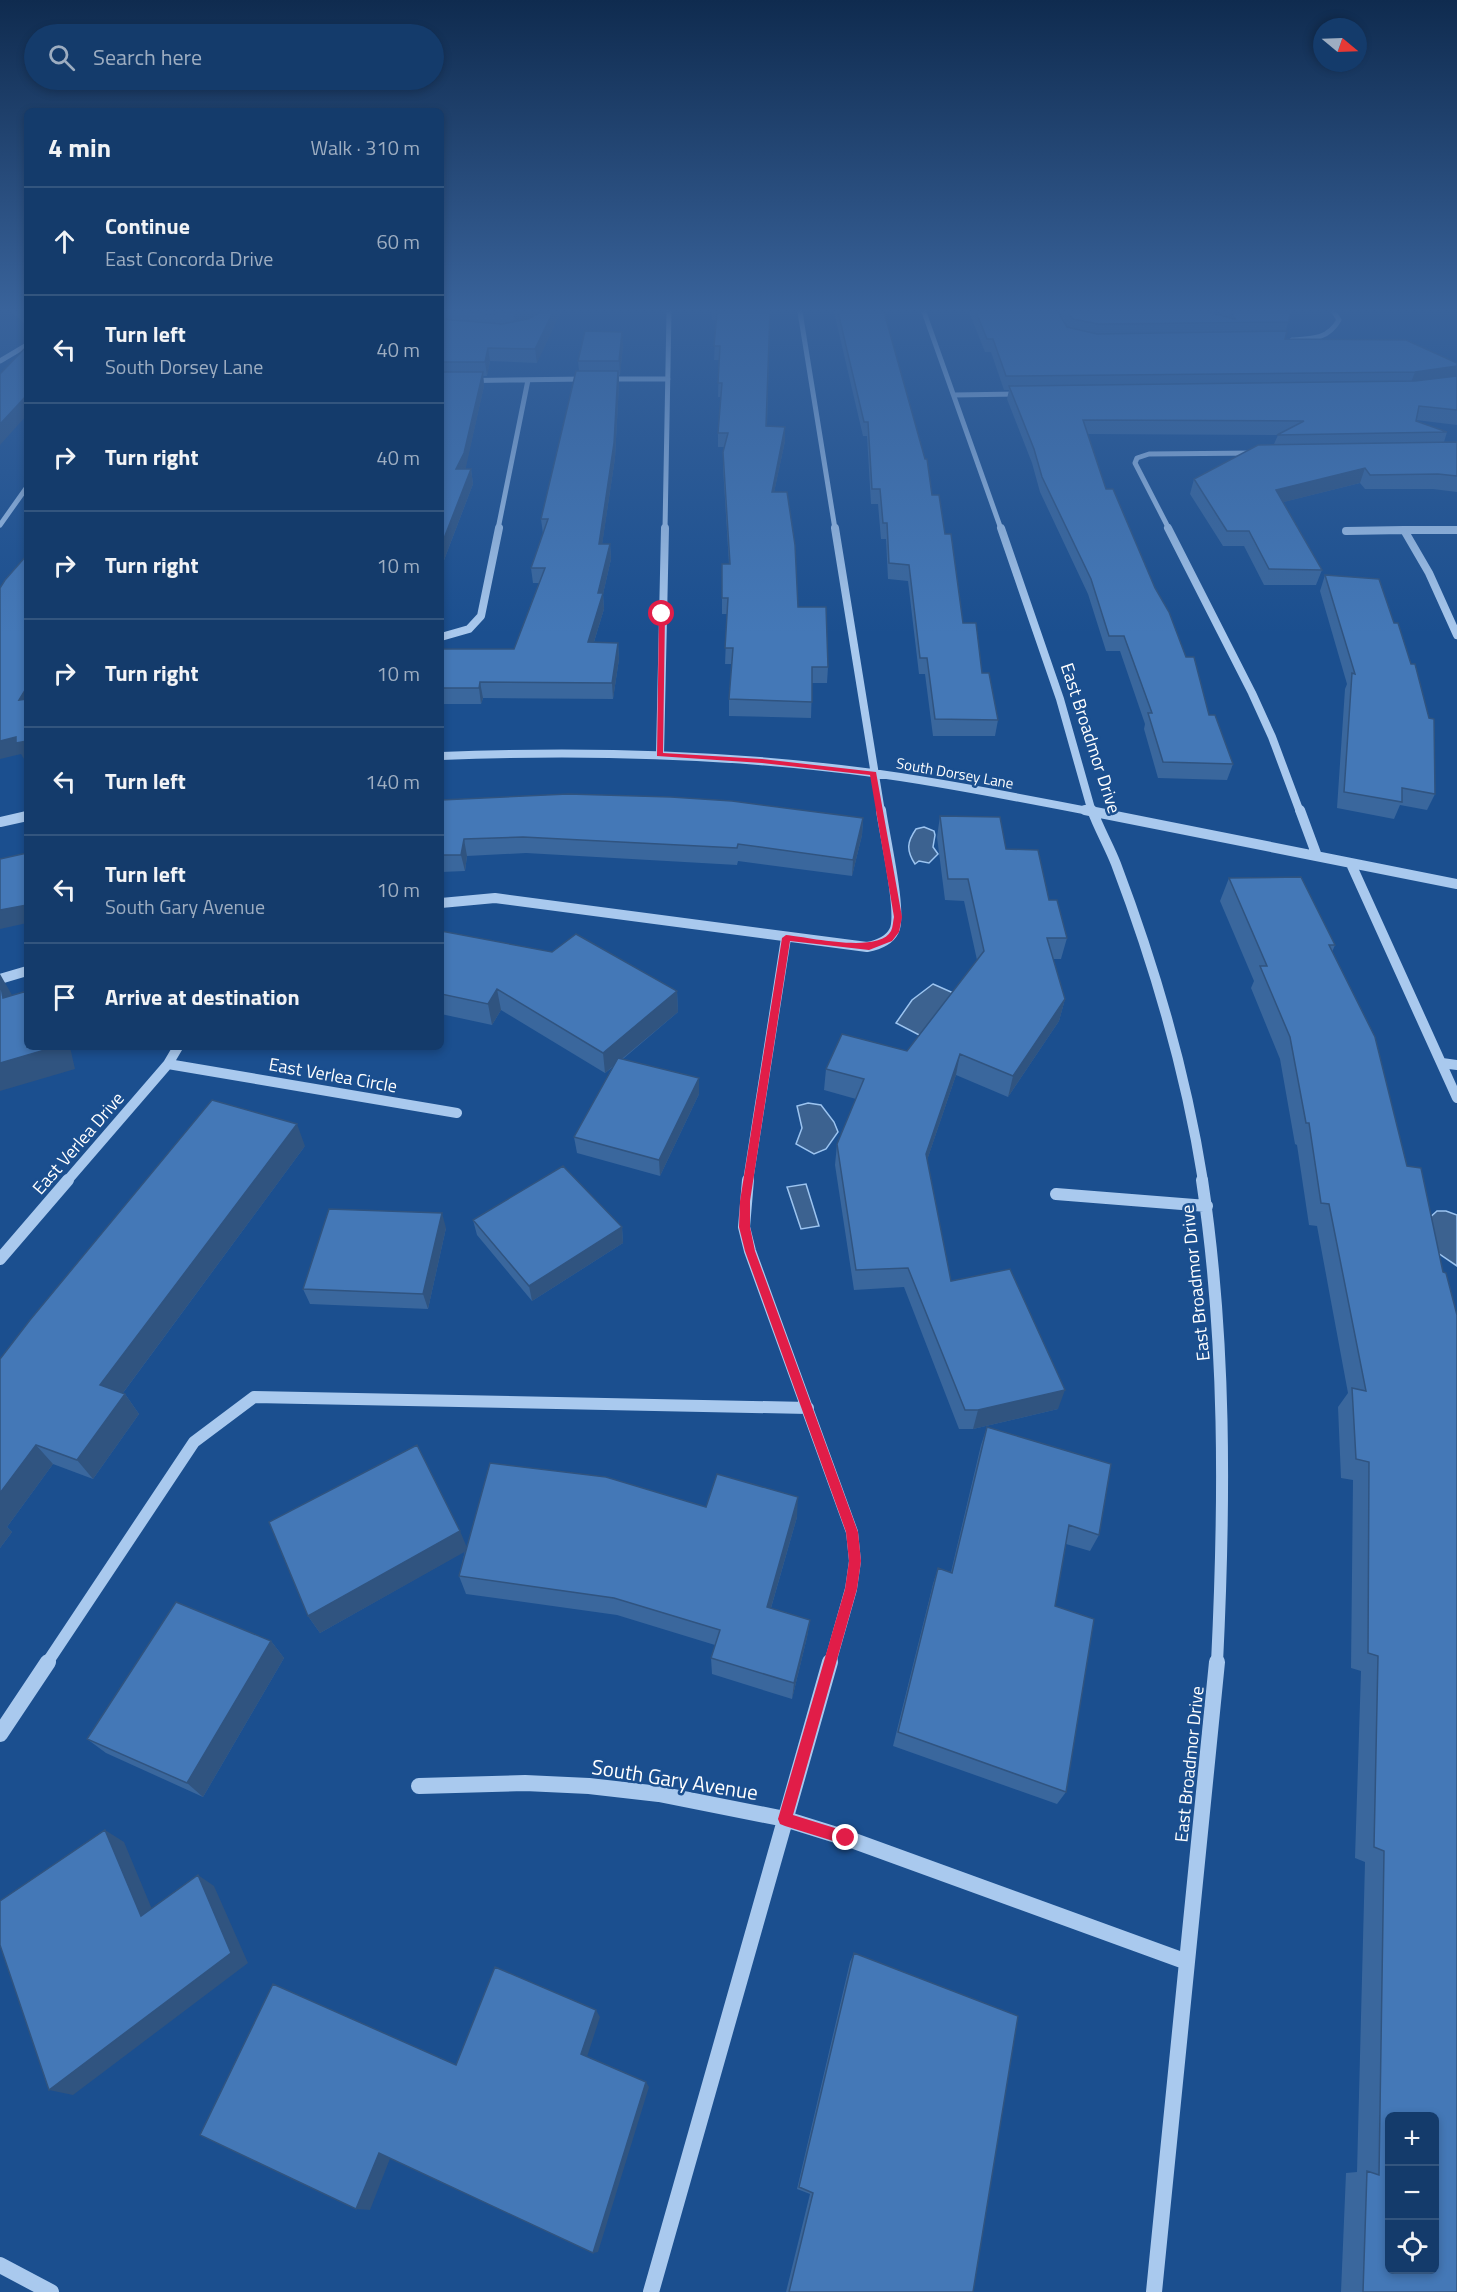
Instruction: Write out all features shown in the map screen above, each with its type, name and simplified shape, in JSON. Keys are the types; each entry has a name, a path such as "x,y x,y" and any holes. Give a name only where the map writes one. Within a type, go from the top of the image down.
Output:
{"street":[{"path":"444,636 470,629 478,623 481,616 520,419"},
{"path":"660,754 667,419"},
{"path":"444,903 495,898 786,938 869,947 880,944 895,932 898,917 817,419"},
{"name":"East Broadmor Drive","path":"962,419 1061,701 1093,812 1116,862 1173,1039 1207,1206 1219,1325 1224,1409 1222,1551 1216,1673 1154,2292"},
{"path":"1260,453 1149,454 1137,458 1134,463 1252,693 1276,747 1317,856"},
{"path":"0,525 24,491"},
{"path":"1404,530 1429,573 1457,635"},
{"path":"1346,531 1457,530"},
{"name":"South Dorsey Lane","path":"444,756 660,754 762,761 874,773 1093,812 1457,884"},
{"path":"0,822 24,817"},
{"path":"1351,864 1457,1098"},
{"path":"651,2292 851,1589 855,1561 852,1532 750,1251 744,1227 745,1201 786,938"},
{"path":"0,979 24,972"},
{"name":"East Verlea Drive","path":"0,1259 5,1245 168,1064 176,1050"},
{"name":"East Verlea Circle","path":"168,1064 457,1113"},
{"path":"1442,1064 1457,1065"},
{"path":"1056,1194 1207,1206"},
{"path":"0,1734 194,1442 254,1397 808,1408"},
{"name":"South Gary Avenue","path":"419,1786 525,1783 589,1786 659,1794 785,1819 846,1838 1187,1962"},
{"path":"0,2265 51,2292"}],"water":[{"path":"924,827 934,831 933,847 938,854 929,863 919,861 915,864 910,854 909,842 916,829"},
{"path":"933,984 958,995 925,1038 896,1023 912,1000"},
{"path":"808,1103 821,1105 834,1122 838,1132 826,1149 814,1154 796,1144 802,1128 797,1106"},
{"path":"806,1184 819,1226 801,1229 787,1187"},
{"path":"1437,1211 1457,1215 1457,1266 1438,1253 1427,1220"}],"building":[{"path":"444,419 472,419 464,453 456,469 471,469 444,538"},
{"path":"565,419 615,419 599,544 610,544 598,593 603,593 588,642 618,643 612,683 480,682 479,688 444,688 444,649 514,649 545,568 531,568 548,519 541,519"},
{"path":"719,419 766,419 766,426 785,427 772,492 787,492 795,545 798,607 826,607 828,667 812,667 812,702 729,699 733,648 725,648 728,598 722,598 722,564 730,564 723,452 728,433 718,433"},
{"path":"863,419 914,419 925,459 927,459 932,495 939,495 945,534 951,534 963,623 976,623 982,673 989,673 998,720 935,719 927,658 920,658 909,565 889,563 887,523 883,523 880,489 872,489 868,422 864,422"},
{"path":"1022,419 1416,419 1416,421 1447,432 1277,435 1304,421 1083,420 1106,489 1113,489 1155,588 1169,612 1186,657 1194,657 1209,715 1215,715 1233,764 1163,762 1148,713 1152,713 1124,636 1109,636 1091,579 1042,477"},
{"path":"1457,442 1457,476 1370,475 1365,468 1276,490 1322,570 1269,569 1249,531 1227,531 1194,479 1258,445"},
{"path":"24,558 24,692 19,700 24,699 24,742 16,743 16,737 0,741 0,588"},
{"path":"1325,575 1379,579 1394,623 1398,623 1411,664 1415,664 1429,718 1434,719 1435,794 1402,788 1402,802 1344,792 1352,673 1355,674"},
{"path":"568,794 671,797 732,801 863,818 853,860 738,844 737,848 523,837 464,839 461,855 444,855 444,800"},
{"path":"940,816 1000,817 1006,849 1038,850 1049,900 1057,900 1067,938 1047,938 1065,999 1013,1076 960,1054 926,1154 951,1281 1010,1269 1065,1390 978,1410 965,1410 908,1268 856,1270 837,1144 864,1079 826,1069 842,1034 907,1051 984,951 968,879 948,879"},
{"path":"24,854 24,906 0,910 0,859"},
{"path":"1301,877 1335,945 1329,945 1375,1037 1407,1166 1421,1168 1443,1272 1446,1273 1457,1315 1457,2292 1363,2292 1367,2171 1379,2175 1384,1851 1374,1847 1378,1656 1368,1653 1369,1462 1356,1459 1352,1388 1366,1391 1329,1204 1321,1203 1309,1123 1306,1123 1290,1037 1260,966 1267,966 1229,878"},
{"path":"444,932 552,952 576,934 677,991 603,1053 497,989 488,1004 444,995"},
{"path":"0,981 3,998 24,992 24,1050 45,1050 0,1063"},
{"path":"618,1058 699,1078 659,1160 574,1137"},
{"path":"212,1100 297,1124 100,1385 125,1394 77,1460 36,1445 0,1493 0,1359"},
{"path":"563,1166 622,1227 529,1286 473,1220"},
{"path":"329,1209 442,1213 423,1294 303,1289"},
{"path":"987,1427 1111,1464 1099,1535 1069,1525 1055,1606 1094,1619 1066,1792 898,1732 938,1568 952,1573"},
{"path":"417,1445 460,1531 308,1616 269,1522"},
{"path":"490,1463 606,1477 706,1507 717,1474 798,1497 767,1607 810,1620 794,1683 711,1658 720,1630 614,1598 459,1576"},
{"path":"176,1602 271,1641 187,1783 87,1739"},
{"path":"105,1830 141,1916 198,1875 231,1953 49,2090 0,1945 0,1901"},
{"path":"854,1953 1018,2016 973,2292 789,2292 813,2193 799,2187"},
{"path":"495,1967 596,2010 581,2054 646,2082 593,2253 379,2153 356,2209 200,2135 273,1984 456,2065"}],"route":[{"path":"662,614 660,754 809,765 874,773 898,917 898,925 889,939 869,947 860,948 786,938 745,1201 744,1227 750,1251 852,1532 855,1561 851,1589 785,1819 846,1838"}]}
